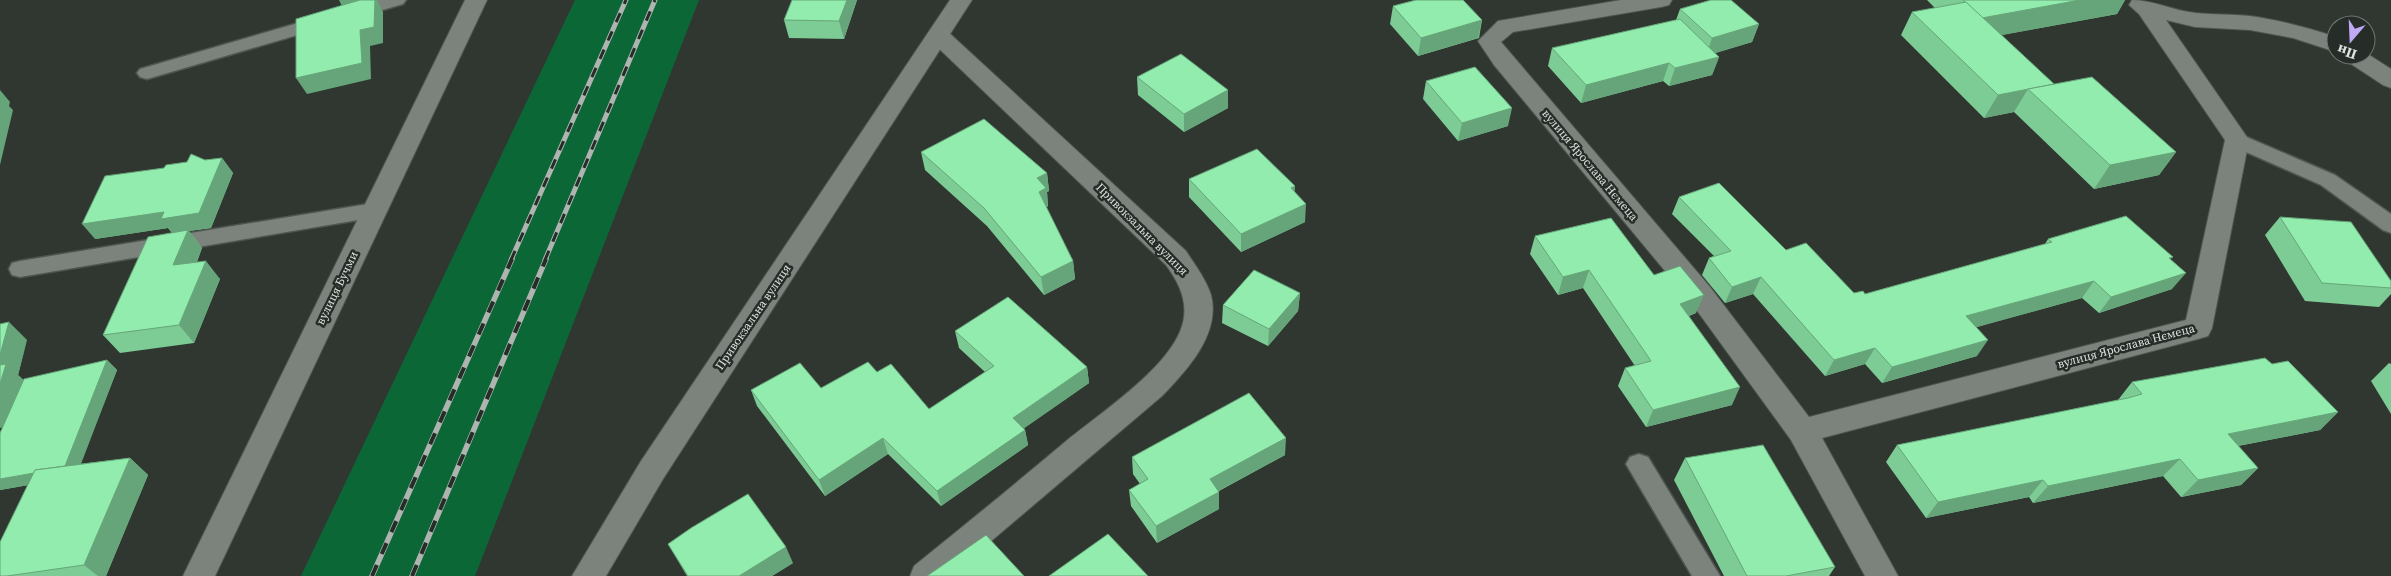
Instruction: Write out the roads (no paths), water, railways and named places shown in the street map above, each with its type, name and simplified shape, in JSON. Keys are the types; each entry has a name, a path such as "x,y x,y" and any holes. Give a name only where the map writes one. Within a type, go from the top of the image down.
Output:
{"street":[{"name":"вулиця Бучми","path":"199,576 476,0"},
{"name":"Привокзальна вулиця","path":"588,576 652,470 961,0"},
{"name":"вулиця Ярослава Нємеца","path":"1662,0 1506,26 1489,41 1502,60 1700,294 1802,431 1882,576"},
{"path":"2140,4 2195,20 2250,23 2298,32 2326,42"},
{"path":"2140,4 2237,140"},
{"name":"Привокзальна вулиця","path":"926,576 1152,388 1170,370 1184,351 1194,334 1200,313 1198,293 1190,275 1176,258 939,36"},
{"path":"2368,65 2391,80"},
{"name":"вулиця Ярослава Нємеца","path":"1802,431 2198,328 2237,140"}],"lane":[{"path":"147,73 397,0"},
{"path":"2237,140 2328,180 2391,225"},
{"path":"20,269 374,212"},
{"path":"1639,464 1707,576"}],"railway":[{"path":"511,260 626,0"},
{"path":"545,260 655,0"},
{"path":"372,576 512,259"},
{"path":"412,576 546,259"}]}
